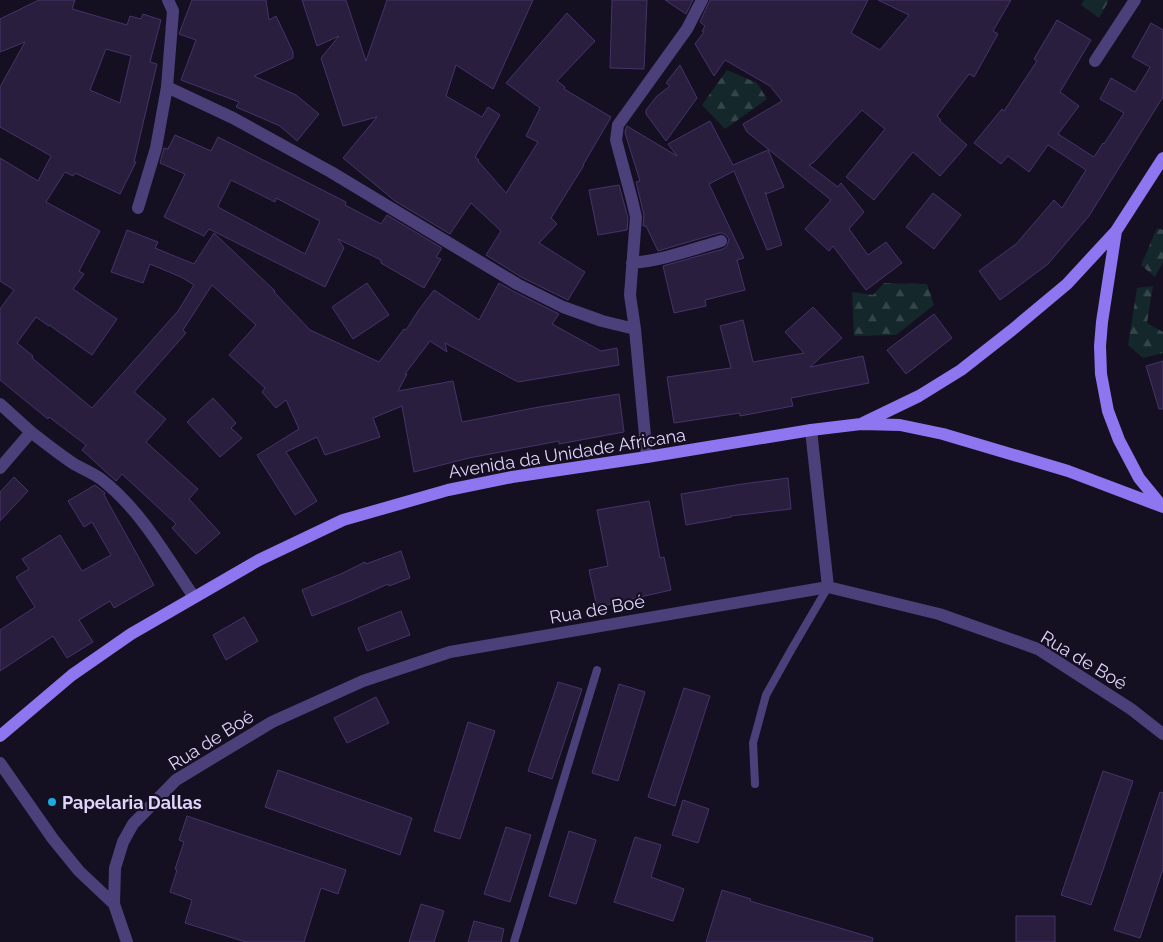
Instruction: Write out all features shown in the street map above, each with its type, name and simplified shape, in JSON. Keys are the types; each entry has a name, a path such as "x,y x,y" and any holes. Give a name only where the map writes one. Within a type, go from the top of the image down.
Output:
{"street":[{"path":"138,208 156,148 167,86 173,11 168,0"},
{"path":"647,457 630,295 636,217 616,140 618,125 688,29 702,0"},
{"path":"1095,61 1135,0"},
{"path":"167,86 232,118 330,172 517,284 563,307 602,321 635,329"},
{"path":"861,424 920,396 961,370 1066,284 1116,231 1163,158"},
{"path":"1116,231 1102,322 1100,346 1101,374 1108,411 1119,440 1139,478 1162,507"},
{"path":"632,263 669,258 721,241"},
{"path":"0,404 55,452 100,478 130,507 152,535 194,597"},
{"name":"Avenida da Unidade Africana","path":"0,736 72,675 131,634 259,560 343,520 448,490 512,477 811,430 861,424 900,425 943,434 1068,471 1162,507"},
{"path":"811,430 828,587"},
{"path":"0,468 30,432"},
{"name":"Rua de Boé","path":"114,904 115,868 123,842 133,824 176,780 272,722 363,681 450,652 828,587 938,614 1038,650 1131,709 1163,734"},
{"path":"0,763 48,832 79,871 114,904 127,942"}],"lane":[{"path":"755,784 753,743 766,695 828,587"},
{"path":"514,942 597,670"}],"green space":[{"path":"1084,0 1109,0 1099,18 1081,5"},
{"path":"727,70 757,83 767,99 725,129 702,105"},
{"path":"1157,228 1163,230 1163,262 1155,277 1141,265"},
{"path":"884,283 927,284 934,305 896,335 854,336 852,292 873,295"},
{"path":"1153,286 1147,323 1163,332 1163,353 1143,358 1128,345 1137,288"}],"building":[{"path":"39,0 75,0 72,9 127,25 130,16 141,19 143,14 161,20 150,62 157,64 134,162 136,162 120,194 75,173 73,176 65,172 46,202 100,231 79,271 84,274 73,289 117,319 92,355 36,317 17,343 33,356 32,358 92,408 178,311 194,285 181,277 150,264 143,283 111,272 127,230 158,242 155,248 194,264 214,233 275,291 310,330 379,362 404,329 406,330 434,290 479,320 499,283 559,314 552,324 601,351 617,348 619,365 518,382 445,343 447,352 430,341 405,374 407,374 398,391 453,381 462,422 619,394 624,432 559,444 559,441 469,458 414,472 402,406 373,418 380,437 325,455 317,437 286,452 317,501 295,515 257,455 299,429 286,400 276,408 262,392 265,388 229,355 256,325 212,285 183,330 186,333 134,392 166,419 146,442 198,489 189,499 220,533 196,554 172,528 176,524 122,474 116,481 82,450 86,445 49,417 48,419 0,380 0,309 14,290 0,281 0,158 38,181 51,156 0,127 0,87 25,42 0,52 0,19","holes":["106,49 131,56 120,103 90,90"]},
{"path":"192,0 266,0 269,20 276,16 293,52 293,58 254,76 296,95 319,114 297,141 280,126 236,107 239,102 181,80 196,40 179,34"},
{"path":"302,0 346,0 366,61 387,0 533,0 493,89 456,65 446,96 482,117 488,107 500,115 475,157 506,193 538,142 526,136 540,108 506,83 567,13 595,41 557,81 565,87 564,89 611,117 551,218 557,224 539,243 585,272 568,300 521,277 486,255 501,231 471,203 450,234 395,201 343,158 377,117 343,126 321,58 339,36 317,46"},
{"path":"612,0 647,0 644,69 610,68"},
{"path":"665,0 693,0 686,14"},
{"path":"710,0 868,0 851,33 880,50 909,15 878,0 1011,0 993,31 998,34 974,77 969,74 937,116 940,121 967,145 940,176 913,152 874,200 846,177 885,129 862,110 814,162 809,165 838,187 841,183 864,212 849,229 868,255 886,242 902,263 866,290 833,246 829,251 805,229 831,200 747,132 743,124 782,101 770,86 725,60 714,76 695,44 704,32 702,31 705,26 700,22"},
{"path":"1057,20 1091,40 1060,92 1079,106 1058,134 1094,157 1124,113 1100,99 1111,78 1135,92 1150,67 1132,57 1151,23 1163,30 1163,97 1089,216 1048,264 1000,300 979,271 1016,244 1054,200 1062,208 1086,170 1048,145 1029,172 1008,156 1001,164 974,143 1002,109 1004,111 1037,61 1034,59"},
{"path":"680,65 697,98 666,141 646,114 646,110 657,96 670,86 666,83"},
{"path":"710,121 733,165 768,150 784,187 766,194 765,192 782,245 767,250 734,171 709,184 744,258 737,260 745,290 705,300 706,306 674,313 663,266 723,249 727,246 729,239 726,235 719,233 658,251 646,226 643,226 644,215 636,182 640,181 625,133 627,126 677,156 668,144"},
{"path":"175,135 211,151 218,137 346,202 345,205 381,224 387,215 442,248 436,257 441,259 424,288 381,263 381,260 338,239 344,248 325,287 209,229 204,236 164,217 185,174 160,163 164,148 168,149","holes":["231,180 275,202 276,198 320,221 305,254 218,207"]},
{"path":"619,185 628,218 627,230 598,235 589,190"},
{"path":"933,193 961,215 934,249 906,227"},
{"path":"367,283 389,315 353,339 332,307"},
{"path":"813,307 842,338 810,367 863,356 869,383 791,398 793,406 740,416 740,413 674,423 667,377 731,368 720,326 743,320 753,362 804,353 785,332"},
{"path":"934,314 952,338 906,374 887,350"},
{"path":"1163,361 1163,409 1159,409 1146,366"},
{"path":"213,398 236,423 231,428 242,438 220,457 187,422"},
{"path":"14,477 28,491 0,521 0,492"},
{"path":"788,478 791,509 731,516 686,525 681,494"},
{"path":"95,485 105,493 104,495 154,585 114,608 110,601 79,620 93,642 67,658 53,636 0,671 0,630 35,607 16,577 29,569 22,559 60,535 82,571 111,555 92,522 84,527 68,501"},
{"path":"649,501 660,558 664,557 671,590 597,607 589,570 608,566 597,510"},
{"path":"401,551 410,578 389,586 388,584 312,616 302,590 365,562 366,564"},
{"path":"401,611 410,635 367,651 358,628"},
{"path":"244,617 258,641 226,660 213,635"},
{"path":"558,682 582,689 552,779 528,771"},
{"path":"619,684 645,692 618,781 592,773"},
{"path":"684,688 710,696 675,806 648,797"},
{"path":"376,697 389,723 347,743 334,718"},
{"path":"468,722 495,731 460,839 434,831"},
{"path":"278,770 412,818 400,855 265,807"},
{"path":"1103,771 1133,781 1091,905 1061,895"},
{"path":"1160,792 1163,793 1163,869 1140,938 1114,930"},
{"path":"683,800 709,809 698,843 672,835"},
{"path":"187,816 346,870 338,894 321,888 304,942 246,942 185,923 192,900 170,892 184,842 179,840"},
{"path":"506,827 531,835 510,902 484,894"},
{"path":"569,831 596,840 576,904 549,896"},
{"path":"635,837 661,845 651,877 684,889 673,921 614,902"},
{"path":"722,890 751,899 750,901 873,938 872,942 706,942"},
{"path":"421,904 444,911 434,942 409,942"},
{"path":"1016,916 1055,916 1055,942 1016,942"},
{"path":"474,921 504,929 501,942 468,942"}],"place":[{"name":"Papelaria Dallas","path":"52,802"}]}
